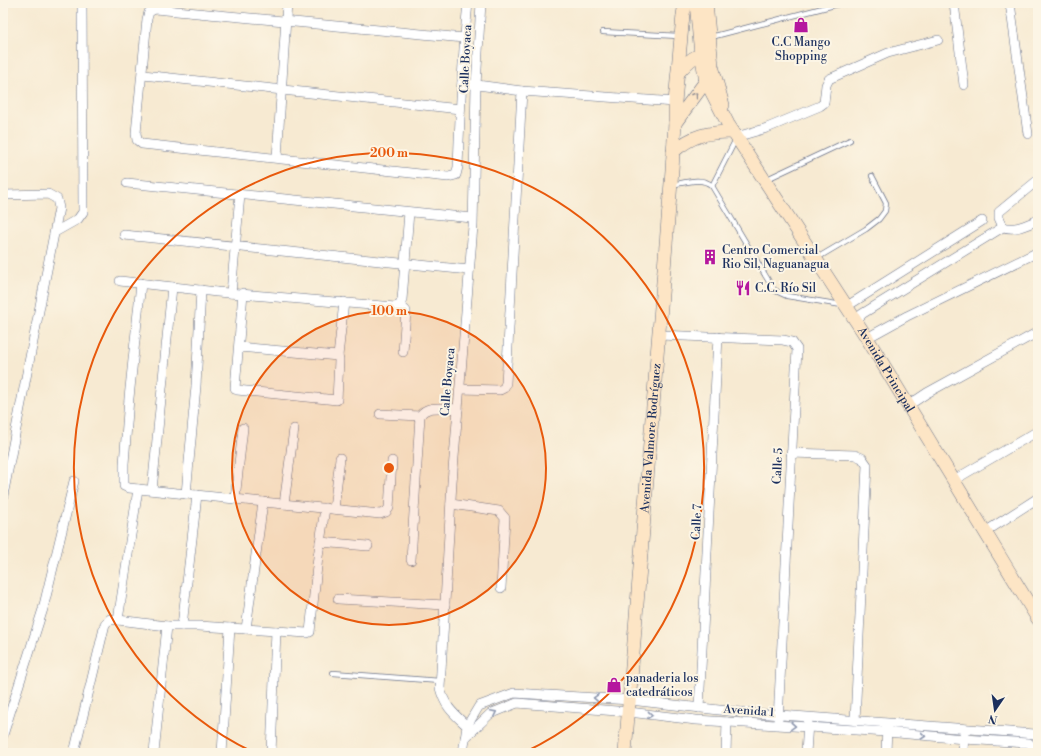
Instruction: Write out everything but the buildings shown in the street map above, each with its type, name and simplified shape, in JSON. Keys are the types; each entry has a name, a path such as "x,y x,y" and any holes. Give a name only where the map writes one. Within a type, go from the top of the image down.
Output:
{"main road":[{"name":"Avenida Valmore Rodríguez","path":"625,753 671,185 675,102 685,3"},
{"path":"696,3 706,53 706,81 732,131"},
{"path":"706,3 710,37 706,53 712,66 732,131"},
{"path":"678,73 690,60 706,53"},
{"path":"675,123 706,81 712,66"},
{"path":"673,152 682,143 692,138 732,131"},
{"name":"Avenida Principal","path":"732,131 867,338 1038,617"}],"street":[{"path":"55,232 78,219 83,212 82,3"},
{"path":"277,158 287,3"},
{"path":"464,38 155,9 149,12 147,19 143,75 136,134 137,140 142,144 448,177 456,175 458,167 464,38 468,3"},
{"name":"Calle Boyaca","path":"467,726 449,710 443,700 440,681 451,504 469,270 476,85 481,3"},
{"path":"954,3 964,85"},
{"path":"1010,3 1028,134"},
{"path":"732,131 767,128 820,106 824,103 826,85 829,79 888,53 938,40"},
{"path":"143,75 460,109"},
{"path":"462,83 522,91 675,102"},
{"path":"460,389 500,390 504,388 506,383 522,91"},
{"path":"1003,227 999,218 999,212 1038,180"},
{"path":"127,183 472,218"},
{"path":"3,195 48,194 57,199 59,208 3,496"},
{"path":"231,293 240,195"},
{"path":"400,305 402,300 406,264 409,212"},
{"path":"856,321 862,314 1003,227 1010,229 1019,228 1038,220"},
{"path":"846,305 852,303 982,221"},
{"path":"124,235 469,270"},
{"path":"867,338 907,316 1038,252"},
{"path":"120,281 231,293 395,307 400,305"},
{"path":"141,283 129,398 124,486 138,489 380,514 386,512 389,508 392,461"},
{"path":"152,490 172,287"},
{"path":"186,494 196,386 201,290"},
{"path":"243,293 235,388 237,390 326,400 337,400 338,397 338,356 344,302"},
{"path":"400,305 406,311 403,352"},
{"path":"909,405 1038,332"},
{"name":"Calle 5","path":"659,334 783,340 792,342 796,349 777,715 778,725"},
{"name":"Calle 7","path":"699,708 718,337"},
{"path":"239,347 338,356"},
{"path":"411,560 420,416 423,411 428,409 458,409"},
{"path":"380,414 420,416"},
{"path":"234,499 242,428"},
{"path":"284,504 294,428"},
{"path":"954,480 1038,432"},
{"path":"791,453 855,455 862,458 867,465 855,721"},
{"path":"74,753 105,624 110,619 167,626 230,628 307,634 310,632 320,542 330,509 340,458"},
{"path":"3,735 43,609 74,482"},
{"path":"118,620 138,489"},
{"path":"182,626 197,495"},
{"path":"985,532 1038,498"},
{"path":"246,629 263,502"},
{"path":"451,504 499,511 504,514 506,518 501,588"},
{"path":"320,542 368,546"},
{"path":"338,599 445,605"},
{"path":"154,753 167,626"},
{"path":"222,753 230,628"},
{"path":"271,753 276,631"},
{"name":"Avenida 1","path":"467,726 479,706 514,693 629,706 641,714 727,722 808,727 964,729 1035,734 1038,737"},
{"name":"Avenida 1","path":"465,738 490,714 517,703 699,708 855,721 887,728 964,739 1029,743 1038,753"},
{"path":"806,753 808,717"},
{"path":"726,753 727,722"},
{"path":"463,753 467,726"},
{"path":"886,753 887,728"},
{"path":"963,753 964,729"}],"lane":[{"path":"710,37 842,3"},
{"path":"603,32 681,36"},
{"path":"712,186 732,131"},
{"path":"764,180 850,140"},
{"path":"816,259 866,229 879,219 885,211 886,203 872,176"},
{"path":"671,185 702,180 708,182 712,186 774,290 787,296 846,305"},
{"path":"333,673 440,681"}],"place":[{"name":"C.C Mango Shopping","path":"801,25"},
{"name":"Centro Comercial Rio Sil, Naguanagua","path":"710,257"},
{"name":"C.C. Río Sil","path":"743,288"},
{"name":"panaderia los catedráticos","path":"614,685"}]}
